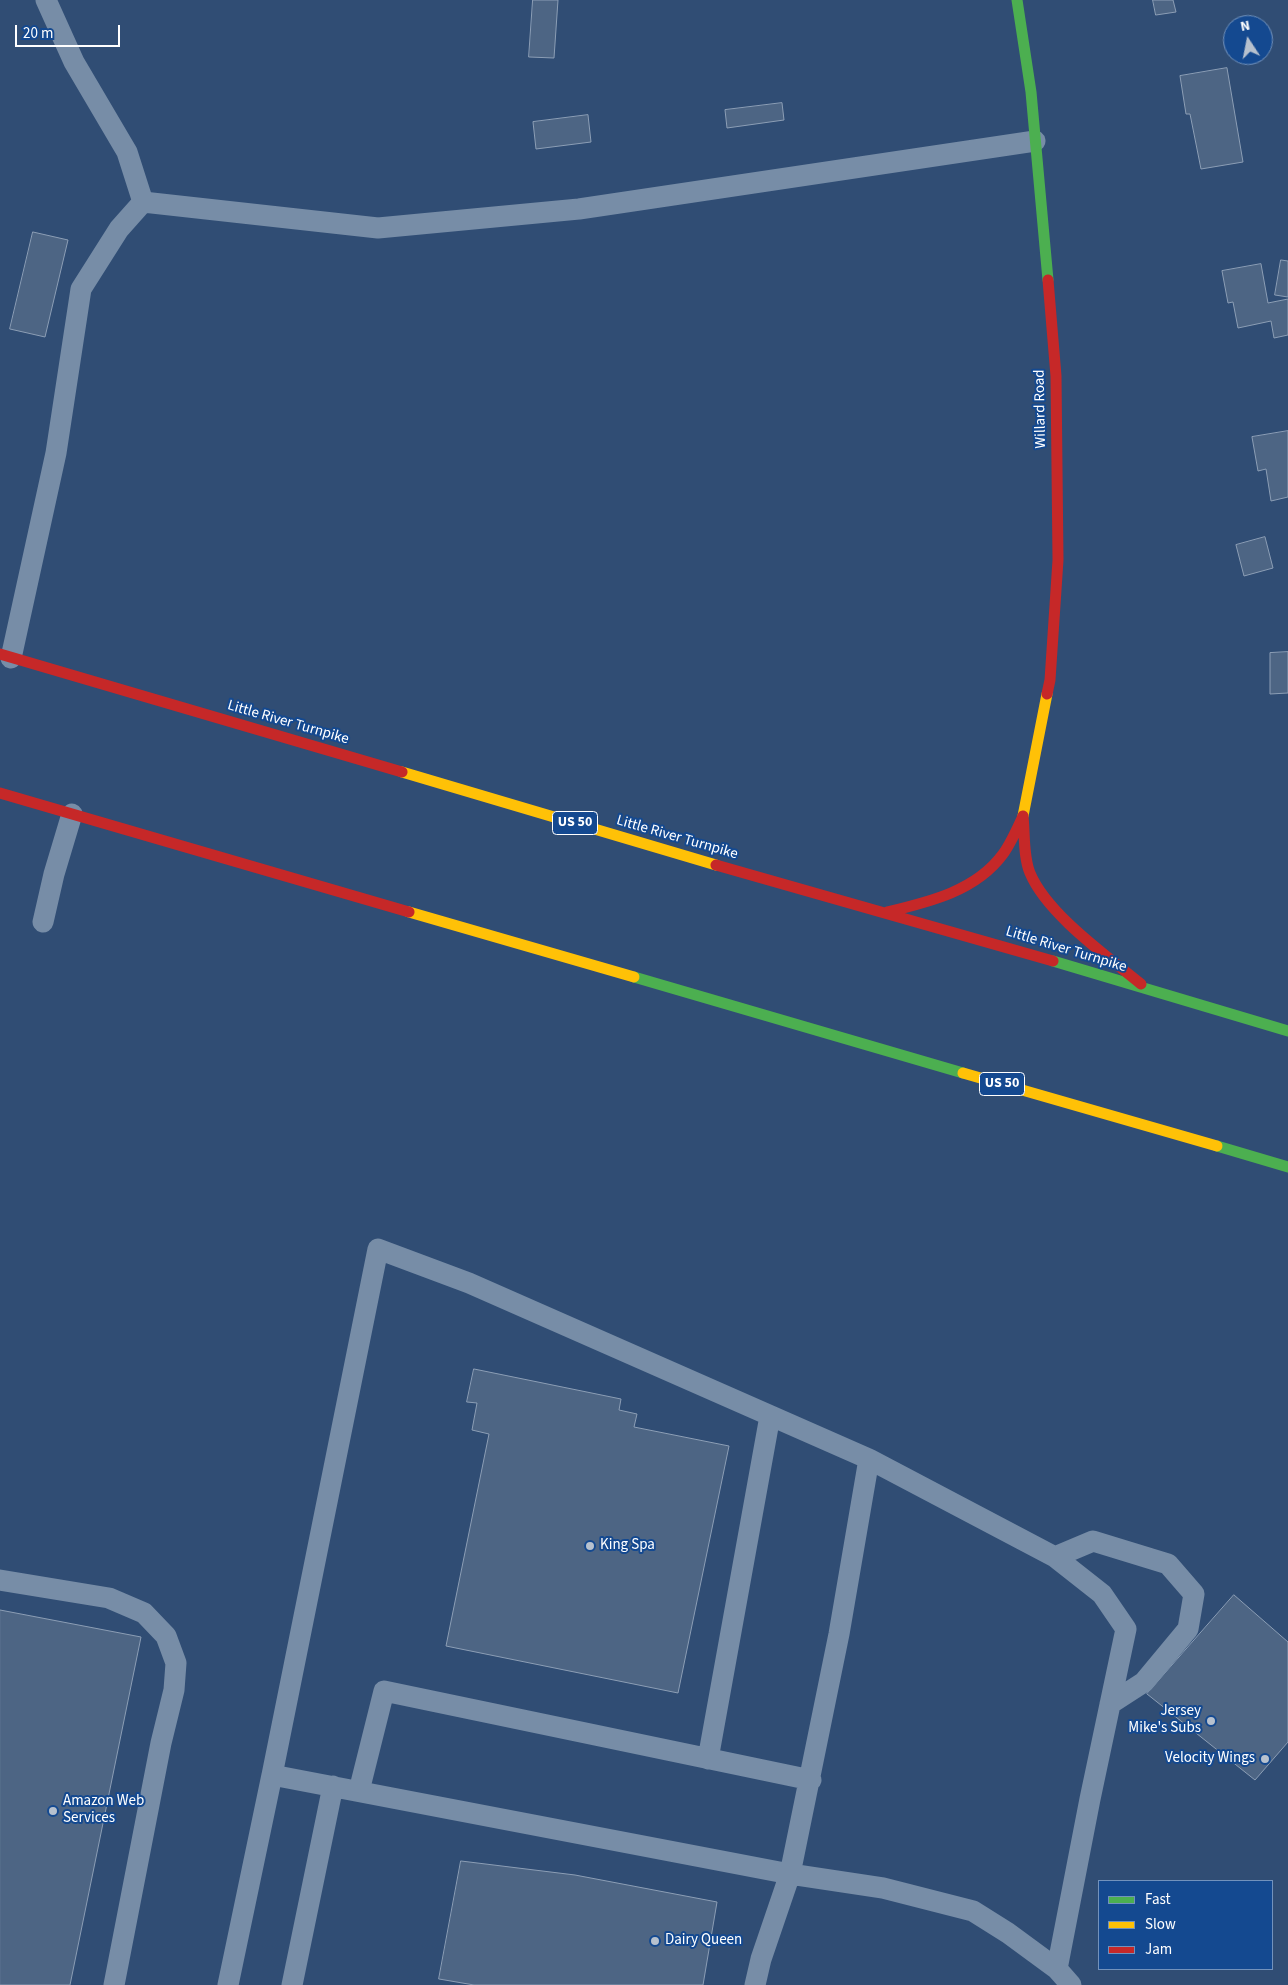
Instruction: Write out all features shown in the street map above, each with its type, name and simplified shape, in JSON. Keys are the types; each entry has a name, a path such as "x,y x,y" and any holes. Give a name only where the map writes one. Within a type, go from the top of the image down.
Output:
{"main road":[{"name":"Willard Road","path":"1017,0 1031,92 1056,376 1058,560 1050,680 1023,816"},
{"name":"Little River Turnpike","path":"6,656 1288,1031"},
{"name":"US 50","path":"0,793 1288,1167"},
{"path":"885,912 933,901 952,893 978,877 1003,854 1023,816"},
{"path":"1023,816 1026,855 1031,874 1046,899 1062,916 1150,991"}],"lane":[{"path":"46,0 74,62 127,152 143,202"},
{"path":"143,202 378,228 579,209 1035,141"},
{"path":"6,656 56,453 81,289 119,228 143,202"},
{"path":"43,922 54,874 72,814"},
{"path":"228,1985 378,1249 468,1283 869,1460 1055,1557 1102,1594 1126,1629 1057,1969"},
{"path":"708,1759 770,1416"},
{"path":"755,1985 761,1959 790,1874 811,1780 839,1634 869,1460"},
{"path":"1055,1557 1093,1541 1168,1564 1194,1594 1188,1629 1144,1682 1110,1704"},
{"path":"0,1580 109,1598 144,1613 166,1636 176,1662 174,1690 161,1743 114,1985"},
{"path":"360,1791 384,1691 811,1780"},
{"path":"272,1774 790,1874 883,1888 973,1911 1008,1933 1057,1969 1071,1985"},
{"path":"292,1985 333,1786"}],"building":[{"path":"533,0 558,0 554,58 529,57"},
{"path":"1153,0 1173,0 1176,12 1156,15"},
{"path":"1227,68 1243,162 1201,169 1190,114 1186,114 1180,76"},
{"path":"782,103 784,120 727,128 725,110"},
{"path":"588,115 591,142 536,149 533,122"},
{"path":"33,232 68,240 45,337 10,329"},
{"path":"1281,260 1288,261 1288,297 1275,295"},
{"path":"1261,264 1268,303 1288,299 1288,335 1274,338 1271,321 1238,328 1233,302 1228,303 1222,271"},
{"path":"1288,431 1288,497 1271,501 1266,469 1258,471 1252,437"},
{"path":"1265,537 1273,568 1244,576 1236,545"},
{"path":"1288,652 1288,693 1270,694 1270,653"},
{"path":"474,1369 621,1399 619,1410 637,1414 634,1427 729,1446 678,1693 446,1646 489,1434 472,1430 477,1403 467,1402"},
{"path":"1234,1595 1288,1642 1288,1742 1255,1780 1147,1694"},
{"name":"Amazon Web Services","path":"0,1610 141,1637 70,1985 0,1985"},
{"path":"461,1861 575,1875 717,1902 703,1985 474,1985 439,1979"}],"traffic: fast":[{"path":"1017,0 1031,92 1048,280"},
{"path":"1053,961 1288,1031"},
{"path":"634,977 963,1073"},
{"path":"1217,1146 1288,1167"}],"traffic: slow":[{"path":"1023,816 1047,694"},
{"path":"402,772 716,865"},
{"path":"409,912 634,977"},
{"path":"963,1073 1217,1146"}],"traffic: jam":[{"path":"1047,694 1050,680 1058,560 1056,376 1048,280"},
{"path":"0,654 402,772"},
{"path":"0,793 409,912"},
{"path":"1023,816 1026,859 1030,873 1038,888 1050,904 1079,933 1141,984"},
{"path":"887,912 951,893 979,877 992,867 1003,854 1023,816"},
{"path":"716,865 1053,961"}],"place":[{"name":"King Spa","path":"590,1546"},
{"name":"Jersey Mike's Subs","path":"1211,1721"},
{"name":"Velocity Wings","path":"1265,1759"},
{"name":"Amazon Web Services","path":"53,1811"},
{"name":"Dairy Queen","path":"655,1941"}]}
